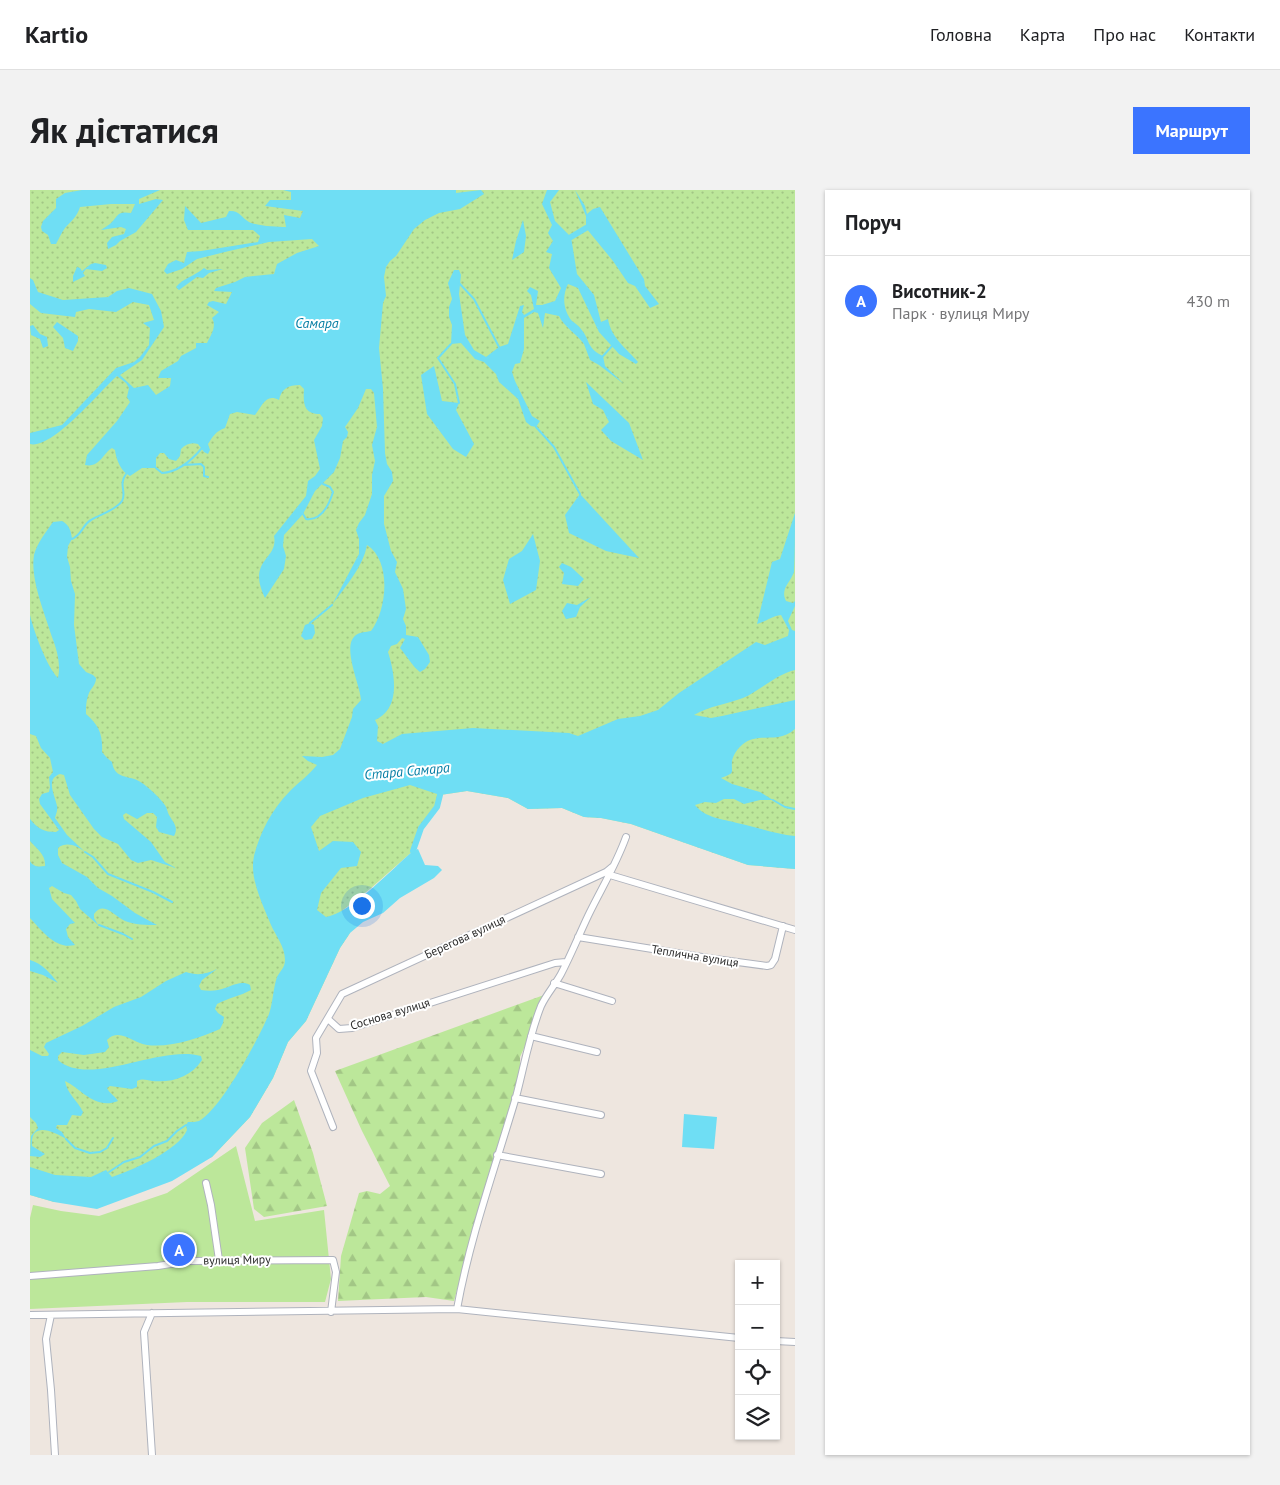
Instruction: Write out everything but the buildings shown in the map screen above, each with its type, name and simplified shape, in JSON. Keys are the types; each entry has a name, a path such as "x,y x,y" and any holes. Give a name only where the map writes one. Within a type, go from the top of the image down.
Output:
{"street":[{"path":"457,1309 468,1256 515,1098 531,1036 542,1005 560,975 610,875 626,837"},
{"name":"Берегова вулиця","path":"328,1019 342,994 606,872 613,866"},
{"path":"610,875 795,930"},
{"name":"Теплична вулиця","path":"578,937 767,966 771,965 775,959 782,926"},
{"name":"Соснова вулиця","path":"328,1019 339,1029 352,1028 546,966 566,962"},
{"path":"554,983 612,1001"},
{"path":"328,1019 316,1038 317,1052 311,1072 333,1127"},
{"path":"531,1036 597,1052"},
{"path":"515,1098 601,1115"},
{"path":"497,1155 601,1174"},
{"path":"206,1182 219,1260"},
{"name":"вулиця Миру","path":"30,1276 158,1266 189,1261 333,1260 336,1272 331,1312"},
{"path":"30,1315 457,1309 735,1338"},
{"path":"152,1313 144,1332 152,1455"},
{"path":"51,1315 46,1339 55,1455"},
{"path":"780,1341 795,1342"}],"green space":[{"path":"30,190 795,190 795,869 748,865 631,824 601,818 584,817 562,808 528,809 508,798 467,791 440,795 437,807 421,828 413,851 343,910 350,933 340,948 306,1021 288,1042 273,1078 250,1117 212,1157 54,1202 30,1195"},
{"path":"544,995 520,1057 520,1071 509,1114 481,1201 454,1301 426,1297 338,1301 341,1256 359,1193 367,1191 380,1194 390,1186 362,1131 335,1071"},
{"path":"294,1100 313,1153 327,1206 264,1217 254,1209 245,1148 262,1123"},
{"path":"236,1146 255,1221 324,1210 331,1279 325,1302 187,1302 30,1309 30,1218 33,1205 99,1216 167,1193"}],"water":[{"path":"82,190 160,190 139,199 139,204 156,199 163,200 136,232 108,249 107,243 112,237 124,234 126,229 121,227 101,230 121,213 131,213 135,204 80,207 76,216 64,230 56,244 51,244 48,235 42,231 43,221 56,208 56,199 65,193"},
{"name":"Самара","path":"283,190 456,190 456,193 481,190 484,194 460,209 439,213 425,220 414,229 396,256 386,267 384,277 386,296 383,303 379,348 383,389 385,453 387,464 392,472 393,481 384,496 384,524 391,551 397,562 395,572 403,589 406,609 403,619 406,626 406,635 418,637 429,655 430,662 420,672 400,648 405,639 402,638 397,644 391,646 388,652 393,670 394,690 389,708 375,720 378,726 377,741 383,744 402,734 473,728 569,733 578,736 618,719 640,716 658,710 679,693 756,642 765,645 788,636 789,630 781,615 757,624 772,562 780,559 795,513 794,572 786,586 784,597 786,601 793,603 795,601 795,606 788,621 792,630 795,631 795,670 781,675 743,698 712,707 694,715 711,718 795,700 795,729 782,736 749,740 733,756 732,772 721,778 732,784 760,792 773,800 760,800 744,804 734,799 724,799 716,803 705,802 695,805 704,813 714,817 795,836 795,869 748,865 631,824 601,818 584,817 562,808 528,809 508,798 467,791 440,795 410,785 363,798 320,816 311,827 319,851 333,841 353,842 361,852 357,866 341,868 321,893 317,910 326,917 336,914 359,899 413,851 418,849 425,865 438,866 442,870 434,878 400,898 383,913 363,922 350,933 340,948 306,1021 288,1042 273,1078 250,1117 212,1157 172,1181 97,1209 54,1202 30,1195 30,1167 55,1175 91,1177 106,1170 112,1177 131,1170 165,1152 182,1137 187,1130 186,1125 188,1122 199,1121 218,1103 257,1039 269,1014 277,977 285,963 285,955 271,925 255,882 253,873 254,856 263,830 272,813 290,791 317,765 302,756 322,757 333,755 340,749 352,717 353,709 361,700 352,666 350,648 352,640 358,634 371,631 381,611 384,586 380,562 375,552 367,545 358,569 332,605 359,554 359,539 356,530 365,515 372,494 372,475 375,461 372,445 377,427 374,393 371,389 366,389 358,408 345,427 348,432 347,437 343,441 340,458 334,472 315,491 303,514 284,535 283,546 286,556 284,569 265,598 260,585 259,575 264,561 272,550 274,536 306,496 308,481 320,469 314,440 322,426 323,418 320,414 315,414 308,410 304,404 304,389 300,385 283,390 279,400 270,398 255,415 237,412 230,414 225,428 215,434 208,444 210,450 208,454 198,444 189,444 181,449 180,456 176,461 169,459 164,453 160,453 156,458 156,468 142,468 130,476 122,468 115,450 112,448 98,462 85,465 87,455 117,421 130,402 127,397 129,388 117,376 63,429 39,443 30,444 30,433 62,425 116,368 134,362 140,357 149,345 150,328 143,323 154,320 149,305 133,302 116,312 89,309 76,312 75,317 41,313 30,304 30,278 33,280 38,292 63,300 108,297 117,291 129,288 152,294 161,311 164,327 142,360 120,375 134,388 148,385 156,395 170,386 171,378 158,378 161,371 178,361 181,356 196,348 196,343 207,343 214,327 212,318 219,312 207,305 213,301 226,304 232,292 214,291 216,288 245,277 274,274 277,264 297,253 319,246 312,239 269,242 197,259 182,269 167,274 164,271 168,264 176,260 184,263 187,252 258,242 260,236 253,230 188,230 184,220 185,206 201,223 226,217 229,211 232,211 238,213 249,222 267,226 286,227 284,215 300,218 303,211 265,206 270,200 291,200 291,192"},
{"path":"547,190 559,190 550,202 555,221 571,237 577,274 594,295 601,322 608,319 616,338 638,362 636,364 619,354 599,332 578,288 568,284 564,303 569,317 584,333 591,347 603,356 605,366 624,384 590,360 584,344 564,324 559,316 545,313 543,328 538,313 534,312 524,318 524,349 520,363 515,364 512,372 532,416 540,421 536,427 526,422 518,399 499,382 496,374 484,362 475,359 461,343 451,344 452,325 449,317 449,307 452,299 448,283 454,270 459,270 461,275 459,294 465,335 474,350 486,357 499,347 508,344 520,306 524,305 522,312 524,315 534,309 531,295 527,291 530,287 538,291 536,305 555,301 561,288 549,268 552,254 546,252 553,241 548,233 552,225 542,204"},
{"path":"575,190 585,206 587,214 593,209 600,207 644,279 645,286 659,304 650,308 635,286 628,283 586,228 586,216"},
{"path":"523,220 526,236 524,252 512,260 516,241"},
{"path":"95,263 106,265 107,268 102,271 86,269 83,273 85,276 73,282 73,276 77,267 82,271"},
{"path":"204,268 207,270 223,269 209,273 203,278 197,277 179,290 176,287 182,281"},
{"path":"57,322 78,336 78,341 73,351 65,348 63,338 53,327"},
{"path":"33,325 40,334 47,337 48,346 43,348 40,339 31,335 30,326"},
{"path":"434,366 442,401 459,403 456,410 474,444 466,457 453,449 427,414 421,375"},
{"path":"586,382 629,423 643,460 611,441 601,430 609,422 603,410 593,404"},
{"path":"580,494 639,558 606,551 569,533 565,515"},
{"path":"62,521 69,528 72,539 68,546 67,557 75,594 74,625 79,664 86,672 96,678 87,699 86,714 97,726 102,740 102,752 112,762 116,772 137,780 154,793 166,806 176,830 174,836 159,832 156,827 157,817 153,813 147,813 137,819 126,813 123,815 124,819 151,842 165,862 176,868 151,860 138,863 131,860 118,844 102,837 94,829 70,795 64,775 55,776 52,788 57,808 55,818 67,835 85,852 72,845 61,846 58,848 58,855 62,863 87,877 98,888 135,913 157,925 129,922 106,909 102,909 94,914 98,925 80,909 71,895 52,886 49,888 52,899 75,923 70,924 66,929 68,937 75,945 68,946 62,945 50,938 30,918 30,861 36,866 45,866 45,862 43,855 30,841 30,819 45,831 56,832 59,830 40,804 39,799 42,794 49,792 49,777 53,772 50,758 41,748 36,736 30,734 30,615 41,649 58,678 59,668 57,652 36,585 33,564 39,542 53,522"},
{"path":"533,534 540,561 536,590 510,604 503,580 509,559 522,551"},
{"path":"562,563 571,567 584,579 578,586 562,584 564,573 559,567"},
{"path":"591,597 580,607 576,617 566,619 562,611 567,603 577,605"},
{"path":"310,623 314,625 315,633 312,639 305,640 301,636 305,625"},
{"path":"30,960 42,966 58,983 30,971"},
{"path":"217,969 202,980 199,986 201,990 216,990 234,984 246,983 250,985 251,990 217,1004 215,1009 224,1017 220,1029 194,1039 156,1046 142,1044 127,1037 117,1035 107,1040 109,1047 105,1052 84,1055 62,1052 58,1056 58,1060 71,1067 88,1070 185,1054 201,1056 202,1060 198,1066 187,1075 174,1080 141,1080 137,1081 137,1087 132,1089 110,1086 107,1088 108,1090 118,1101 110,1103 96,1101 65,1081 68,1090 83,1112 81,1116 72,1115 67,1125 57,1125 56,1128 62,1132 66,1139 49,1131 43,1130 35,1133 32,1138 32,1146 45,1154 40,1157 30,1156 31,1136 38,1128 30,1117 30,1050 42,1056 48,1056 49,1054 44,1047 46,1043 82,1026 114,1007 141,997 166,981 186,972 202,974"},
{"path":"684,1114 717,1117 714,1149 682,1147"}],"waterway":[{"path":"571,237 586,228"},
{"path":"459,283 474,299 499,347"},
{"path":"451,344 438,358 455,384 459,403"},
{"path":"603,356 612,346"},
{"path":"536,427 554,447 580,494"},
{"path":"156,468 162,473 179,468 194,457 202,448"},
{"path":"183,465 201,464 204,467 204,476 208,477"},
{"path":"72,539 78,535 88,522 112,509 122,501 124,495 123,482 126,474"},
{"path":"303,514 306,519 311,519 320,515 327,507 333,492 330,487 323,484"},
{"path":"310,623 332,605"},
{"path":"413,851 421,828 437,807 440,795"},
{"path":"773,800 785,807 795,809"},
{"path":"85,852 93,857 108,874 153,892 172,902"},
{"path":"99,925 132,939"},
{"path":"109,1172 124,1162 140,1157 154,1146 167,1141 186,1125"},
{"path":"66,1139 75,1148 90,1153 100,1152 107,1148 113,1138"}],"place":[{"name":"Висотник-2","path":"179,1250"}],"water label":[{"name":"Стара Самара","path":"407,771"}]}
